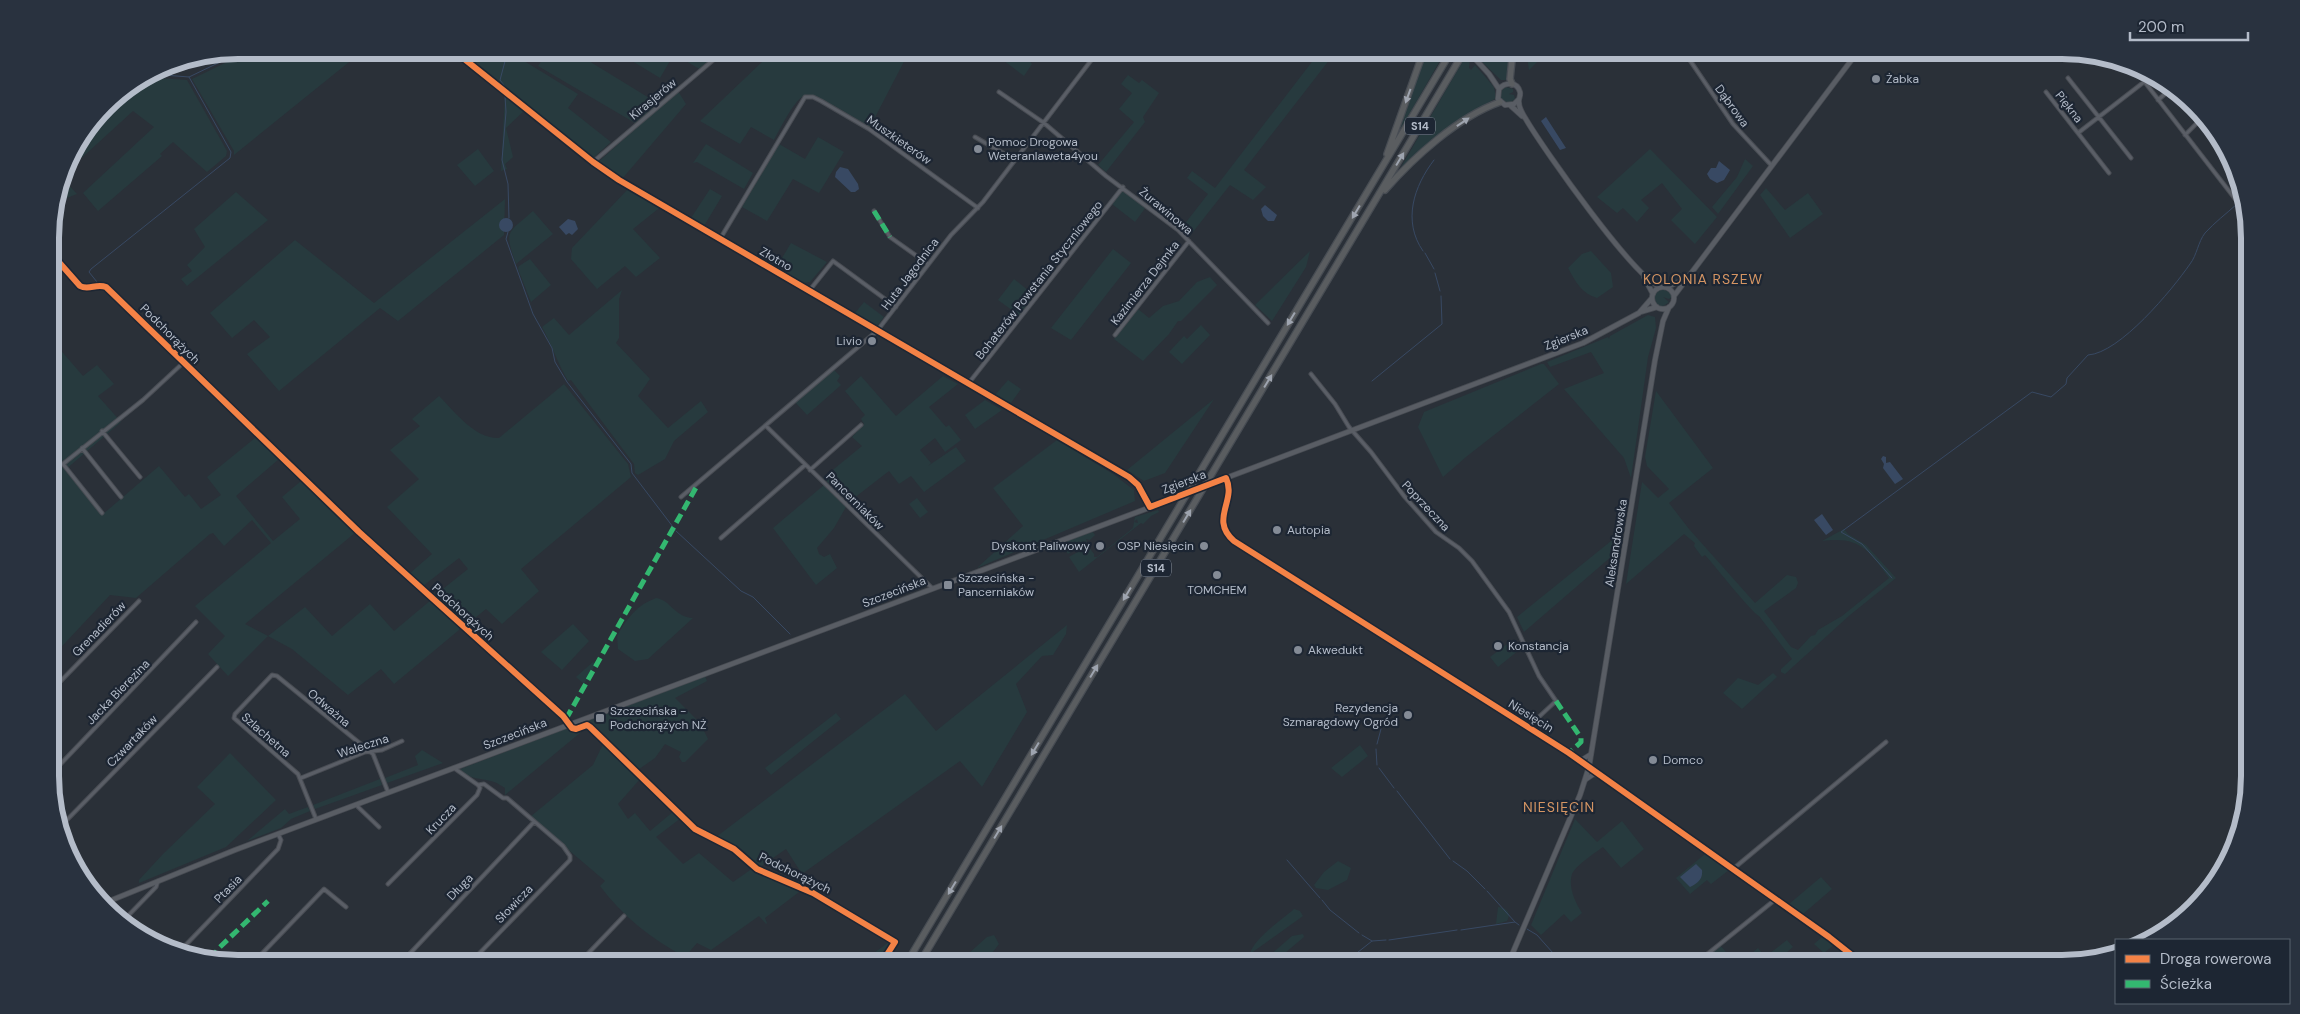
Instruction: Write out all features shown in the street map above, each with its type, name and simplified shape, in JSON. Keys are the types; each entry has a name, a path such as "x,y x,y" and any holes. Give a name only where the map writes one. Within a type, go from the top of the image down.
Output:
{"highway":[{"path":"1381,170 1421,59"},
{"name":"S14","path":"911,955 1447,59"},
{"name":"S14","path":"925,955 1461,59"},
{"path":"1512,84 1510,79 1513,59"},
{"path":"1375,201 1419,155 1459,125 1500,102"}],"main road":[{"path":"1475,59 1489,74 1499,89"},
{"path":"1489,74 1504,84 1512,84 1520,92 1519,104 1527,121 1611,238 1644,277 1658,308 1669,307 1673,302 1674,296 1683,280 1703,259 1852,59"},
{"path":"1504,84 1499,89 1498,96 1500,102 1511,106 1527,121"},
{"path":"1511,106 1519,99"},
{"path":"1644,277 1661,287 1667,288 1683,280"},
{"path":"1652,296 1661,287"},
{"path":"1667,288 1674,296"},
{"name":"Zgierska","path":"1638,313 1652,296"},
{"name":"Aleksandrowska","path":"1512,955 1589,767 1663,321 1669,307"},
{"name":"Zgierska","path":"965,576 1577,346 1638,313 1658,308"},
{"name":"Aleksandrowska","path":"1658,308 1663,321"},
{"name":"Szczecińska","path":"109,901 316,819 965,576"}],"street":[{"name":"Złotno","path":"464,59 593,162 808,291 1105,463 1136,483 1150,507"},
{"name":"Kirasjerów","path":"593,162 714,59"},
{"name":"Huta Jagodnica","path":"681,497 877,331 951,235 978,208 1092,59"},
{"name":"Dąbrowa","path":"1689,59 1732,124 1772,167"},
{"path":"2140,76 2236,200"},
{"name":"Piękna","path":"2068,78 2131,158"},
{"name":"Piękna","path":"2078,133 2147,80"},
{"name":"Żurawinowa","path":"999,92 1044,123 1189,242 1268,323"},
{"name":"Piękna","path":"2046,92 2109,174"},
{"path":"2158,100 2167,93"},
{"name":"Muszkieterów","path":"720,239 805,97 813,97 869,129 978,208"},
{"path":"2185,135 2198,122"},
{"path":"975,136 1015,160"},
{"name":"Bohaterów Powstania Styczniowego","path":"968,384 1123,187"},
{"path":"874,210 890,237 928,264"},
{"name":"Kazimierza Dejmka","path":"1115,335 1189,242"},
{"name":"Podchorążych","path":"59,261 80,286 86,288 99,285 106,287 386,556 556,710 574,729 586,725 590,727 696,829 734,849 757,869 813,893 896,942 887,955"},
{"path":"808,291 833,261 896,307"},
{"path":"102,513 62,464 163,383 183,363"},
{"name":"Poprzeczna","path":"1311,374 1333,400 1352,431 1404,496 1436,532 1466,553 1509,612 1539,676 1556,701 1528,728"},
{"path":"810,470 861,425"},
{"name":"Pancerniaków","path":"766,426 932,588"},
{"path":"102,432 140,477"},
{"path":"82,448 121,497"},
{"path":"721,538 805,464"},
{"name":"Niesięcin","path":"1226,478 1230,489 1223,521 1227,533 1234,541 1601,775 1852,955"},
{"name":"Grenadierów","path":"59,683 139,601"},
{"name":"Jacka Bierezina","path":"59,765 196,622"},
{"name":"Czwartaków","path":"65,822 218,667"},
{"name":"Szlachetna","path":"277,676 272,675 233,716 236,721 301,778 316,819"},
{"name":"Odważna","path":"277,676 370,751"},
{"name":"Waleczna","path":"301,778 370,751 382,750 402,741"},
{"path":"1733,869 1886,742"},
{"path":"1577,759 1587,758 1593,748"},
{"path":"370,751 388,792"},
{"path":"454,768 478,785 484,784 502,798 507,798 533,823"},
{"path":"1585,780 1594,774 1601,775"},
{"name":"Krucza","path":"388,884 478,795 480,788 478,785"},
{"path":"356,805 379,827"},
{"name":"Słowicza","path":"478,955 570,860 570,856 563,846 533,823"},
{"name":"Długa","path":"408,955 533,823"},
{"name":"Ptasia","path":"184,947 278,849 281,840 278,834"},
{"path":"127,917 156,887 158,881"},
{"path":"261,955 324,889 346,907"},
{"path":"1706,955 1776,899"},
{"path":"587,955 624,916"}],"green space":[{"path":"233,59 353,59 234,155 234,151 192,79"},
{"path":"467,59 521,59 578,94 568,108 611,142 592,159"},
{"path":"543,59 586,59 659,104 635,123 538,66"},
{"path":"629,59 671,59 660,78"},
{"path":"682,59 714,59 701,70"},
{"path":"760,59 905,59 870,127 827,102 810,95 805,95 796,103 774,140 751,127 740,144 700,121 762,62"},
{"path":"1002,59 1028,59 1032,64 1024,76"},
{"path":"1314,59 1330,59 1244,170 1266,187 1253,200 1230,185 1189,237 1180,230 1208,194 1187,178 1192,171 1215,188"},
{"path":"1424,59 1441,59 1398,134"},
{"path":"1464,59 1470,59 1469,68 1471,70 1475,65 1494,87 1496,98 1439,135 1401,167"},
{"path":"1509,59 1506,80 1501,80 1480,60"},
{"path":"1527,59 1540,59 1529,70"},
{"path":"1128,75 1139,83 1142,80 1159,93 1143,117 1145,122 1106,172 1098,165 1134,122 1119,109 1132,93 1121,84"},
{"path":"157,78 187,80 227,151 226,156 207,172 173,142 160,154 162,156 98,211 83,193 154,127 133,111 74,165 89,138 111,111 138,89"},
{"path":"1506,87 1513,89 1513,92 1509,94 1514,95 1515,99 1510,103 1503,101 1500,96 1502,90"},
{"path":"678,91 686,104 622,179 597,163"},
{"path":"505,94 525,110 506,128 513,157 505,164 507,169 501,171"},
{"path":"818,137 844,152 819,193 793,179 767,221 742,207 779,144 805,159"},
{"path":"706,144 753,173 744,189 697,162 693,163"},
{"path":"478,149 494,171 475,186 457,165"},
{"path":"1650,149 1717,217 1695,244 1671,220 1682,209 1662,183 1641,200 1649,208 1637,222 1623,208 1617,213 1597,197"},
{"path":"1745,159 1753,166 1718,214 1712,207 1737,177"},
{"path":"67,183 77,194 64,199 62,202"},
{"path":"629,188 659,206 658,209 633,229 660,258 636,277 625,266 597,289 571,259 572,248"},
{"path":"1766,188 1785,210 1808,193 1823,214 1790,238 1760,195"},
{"path":"710,189 722,196 704,226 691,218"},
{"path":"1126,191 1146,207 1135,222 1112,204 1121,192"},
{"path":"236,192 268,220 187,286 181,279 192,271 187,265 205,247 194,229"},
{"path":"505,199 504,235 398,321 380,308 279,391 247,354 270,337 254,320 232,338 210,313 295,240 374,303"},
{"path":"533,211 553,234 516,264 510,245 510,233"},
{"path":"791,243 827,262 810,282 803,283 776,268"},
{"path":"1113,249 1131,263 1071,340 1051,328"},
{"path":"1310,251 1306,267 1272,321 1255,305"},
{"path":"1591,251 1611,273 1613,287 1597,298 1583,290 1568,268 1582,254"},
{"path":"530,259 551,285 531,302 518,269 519,266"},
{"path":"1210,277 1217,285 1181,321 1178,321 1169,334 1143,361 1114,339 1138,309 1149,318 1163,306 1179,301 1197,282"},
{"path":"1014,279 1035,296 1020,316 998,300"},
{"path":"1662,289 1670,292 1672,297 1669,299 1663,297 1669,302 1662,307 1654,299 1656,292"},
{"path":"622,290 619,299 619,338 616,343 650,379 638,396 668,428 701,401 708,412 674,441 665,459 638,475 635,473 634,464 571,380 568,381 542,327 554,318 569,335"},
{"path":"864,302 884,317 877,326 855,313"},
{"path":"1648,315 1655,317 1656,328 1648,357 1631,478 1624,458 1564,389 1604,373 1591,352 1550,367 1547,362 1608,337 1609,339 1610,336"},
{"path":"1201,325 1210,335 1182,364 1169,352 1184,336 1187,339"},
{"path":"59,348 83,376 97,365 114,384 98,396 121,422 65,470 102,515 159,466 185,497 189,494 201,509 221,495 207,477 255,438 279,459 236,496 273,541 300,519 282,497 301,481 356,532 245,624 268,636 228,676 208,654 225,636 195,606 271,543 252,520 224,546 213,533 210,534 136,598 110,595 59,649"},
{"path":"1544,364 1559,384 1443,477 1418,427 1424,412"},
{"path":"833,369 840,376 837,381 841,385 807,415 795,402"},
{"path":"861,376 896,416 943,376 958,384 929,407 946,427 949,425 961,440 945,452 935,438 920,450 931,463 928,466 956,447 966,461 924,492 911,476 899,484 889,471 849,502 823,478 862,446 852,437 864,424 861,419 865,415 845,391"},
{"path":"1008,380 1021,389 1011,403 995,395"},
{"path":"564,384 628,464 631,477 521,569 539,591 502,624 486,609 465,626 434,596 468,569 459,558 423,586 409,574 432,554 387,507 419,479 390,450 420,426 412,419 439,396 459,417 474,429 490,437 499,438"},
{"path":"1656,391 1713,468 1669,503 1689,529 1755,603 1787,575 1796,577 1798,583 1796,588 1764,611 1791,647 1798,650 1818,630 1842,616 1889,578 1875,559 1862,547 1845,541 1822,541 1844,529 1848,534 1866,545 1896,578 1850,615 1785,674 1781,672 1781,669 1792,659 1759,616 1741,598 1705,555 1702,557 1694,546 1695,543 1684,534 1626,584 1642,482 1658,498 1669,489 1647,466 1645,457"},
{"path":"1214,399 1165,473 1144,481 1127,470"},
{"path":"985,400 1002,410 975,429 965,415"},
{"path":"1057,440 1113,474 1134,490 1135,501 977,568 1023,526 993,488"},
{"path":"824,485 846,507 834,528 817,548 819,554 824,557 830,554 837,568 816,585 773,528"},
{"path":"917,498 928,512 920,518 909,504"},
{"path":"1158,510 1159,512 1151,516 1143,524 1141,523 1079,572 1069,557 1088,546 1094,557 1097,557 1133,528 1134,522 1135,517"},
{"path":"1092,531 1095,535 1090,540 1086,539 1087,542 1083,541 1085,544 1081,542 1070,549 1071,552 1068,554 1060,543"},
{"path":"1616,537 1612,556 1524,632 1517,617"},
{"path":"656,598 661,599 681,615 693,618 648,659 635,661 618,649 617,636 633,613 643,604"},
{"path":"431,600 459,626 459,630 394,684 381,669 348,695 292,649 268,636 305,607 332,636 370,604 394,631"},
{"path":"573,624 589,641 562,670 541,652"},
{"path":"1067,625 1066,634 1053,655 1042,656 1016,684 1027,712 982,787 960,761 802,874 786,849 760,867 739,847 716,837 905,694 936,731"},
{"path":"1511,641 1519,650 1498,667 1490,657"},
{"path":"593,662 596,664 584,684 576,677"},
{"path":"1773,673 1777,677 1742,709 1723,693 1738,678 1758,685"},
{"path":"705,676 707,681 675,698 700,723 708,739 685,762 682,762 679,757 681,752 665,744 655,758 635,772 641,778 618,804 628,819 635,813 650,831 674,811 681,818 656,837 683,864 699,853 733,882 753,868 803,889 765,918 766,924 759,916 711,950 697,943 687,955 682,955 661,943 628,917 600,886 605,881 530,817 593,765 603,744 586,728 505,795 505,788 490,781 471,777 460,769"},
{"path":"836,713 841,719 771,775 765,768"},
{"path":"1360,745 1368,756 1342,777 1331,768"},
{"path":"422,750 443,763 387,783 385,778 418,765 415,756"},
{"path":"230,753 276,800 226,847 139,883 139,880 163,854 215,804 197,787"},
{"path":"380,779 382,785 315,809 313,805"},
{"path":"308,807 310,811 291,819 281,828 247,841 285,809 289,814"},
{"path":"1575,819 1597,842 1622,821 1644,849 1621,868 1603,847 1581,863 1572,874 1571,884 1575,899 1582,913 1571,922 1564,914 1541,935 1531,925"},
{"path":"1705,854 1729,870 1711,884 1707,880 1690,894 1676,878"},
{"path":"1338,861 1351,868 1347,880 1328,890 1316,888 1314,885 1324,872"},
{"path":"1821,877 1832,889 1803,914 1789,904"},
{"path":"1498,907 1506,909 1509,915 1507,921 1496,924"},
{"path":"1294,909 1300,911 1303,916 1250,954 1252,948 1262,936"},
{"path":"1303,934 1304,937 1283,955 1270,955 1292,936"},
{"path":"994,935 999,944 991,955 967,955 987,937"},
{"path":"1823,936 1835,944 1824,953 1814,944"},
{"path":"1787,940 1793,947 1784,955 1768,955"},
{"path":"889,942 890,944 881,955 871,955"},
{"path":"1720,945 1728,955 1710,955"},
{"path":"1758,948 1763,955 1750,955"}],"water":[{"path":"1546,117 1566,148 1560,150 1541,121"},
{"path":"1719,161 1730,170 1724,180 1717,183 1710,179 1707,174 1711,168 1716,168"},
{"path":"840,167 848,169 858,184 859,189 855,192 851,192 835,177"},
{"path":"1265,205 1277,215 1274,221 1268,221 1263,216 1261,209"},
{"path":"503,218 509,218 513,225 509,232 503,232 499,228 499,222"},
{"path":"568,219 575,221 578,229 572,235 569,233 566,235 559,227"},
{"path":"1883,456 1886,457 1886,463 1890,462 1903,479 1895,484 1883,468 1884,464 1881,459"},
{"path":"1822,514 1833,530 1826,535 1814,520"},
{"path":"1696,864 1702,870 1702,876 1698,882 1690,887 1680,877"}],"waterway":[{"path":"163,75 189,77 226,59"},
{"path":"506,59 500,80 507,89"},
{"path":"97,282 89,272 91,269 230,158 231,152 189,77"},
{"path":"505,96 506,112 502,160 508,184 509,218"},
{"path":"1423,251 1413,228 1413,204 1421,181 1434,160"},
{"path":"1892,578 1862,544 1841,532 2032,392 2051,397 2066,384 2067,378 2088,355 2101,352 2130,332 2158,304 2182,275 2192,260 2205,233 2237,204"},
{"path":"508,232 506,239 533,314 552,348 555,362 567,382 631,464 632,473 673,527"},
{"path":"1425,253 1434,269"},
{"path":"1435,273 1440,291"},
{"path":"1372,381 1442,324 1441,296"},
{"path":"676,531 741,591 753,597 790,634"},
{"path":"1377,744 1381,729"},
{"path":"1376,749 1377,765"},
{"path":"1379,768 1394,788"},
{"path":"1397,791 1450,859"},
{"path":"1287,860 1320,898"},
{"path":"1453,861 1467,871 1485,889"},
{"path":"1487,891 1515,922"},
{"path":"1322,900 1330,910 1359,933"},
{"path":"1461,930 1515,922 1519,925"},
{"path":"1527,929 1537,935 1553,953"},
{"path":"1389,940 1457,930"},
{"path":"1362,935 1372,941"},
{"path":"1354,955 1372,941 1386,940"}],"marked path":[{"path":"874,211 890,237"},
{"path":"566,719 698,484"},
{"path":"1556,701 1581,738 1581,742 1569,753"},
{"path":"215,954 268,901"}],"cycle path":[{"path":"464,59 593,162 619,180 1129,477 1138,485 1150,507 1226,478 1228,494 1223,517 1224,525 1227,533 1234,541 1569,753 1852,955"},
{"path":"59,262 80,286 86,288 106,287 359,532 563,716 572,728 576,729 587,725 590,727 695,829 734,849 757,869 813,893 895,942 887,955"}],"place":[{"name":"Żabka","path":"1876,79"},
{"name":"Pomoc Drogowa Weteranlaweta4you","path":"978,149"},
{"name":"Livio","path":"872,341"},
{"name":"Autopia","path":"1277,530"},
{"name":"Dyskont Paliwowy","path":"1100,546"},
{"name":"OSP Niesięcin","path":"1204,546"},
{"name":"TOMCHEM","path":"1217,575"},
{"name":"Szczecińska - Pancerniaków","path":"948,585"},
{"name":"Konstancja","path":"1498,646"},
{"name":"Akwedukt","path":"1298,650"},
{"name":"Rezydencja Szmaragdowy Ogród","path":"1408,715"},
{"name":"Szczecińska - Podchorążych NŻ","path":"600,718"},
{"name":"Domco","path":"1653,760"}],"district":[{"name":"KOLONIA RSZEW","path":"1703,279"},
{"name":"NIESIĘCIN","path":"1559,807"}]}
